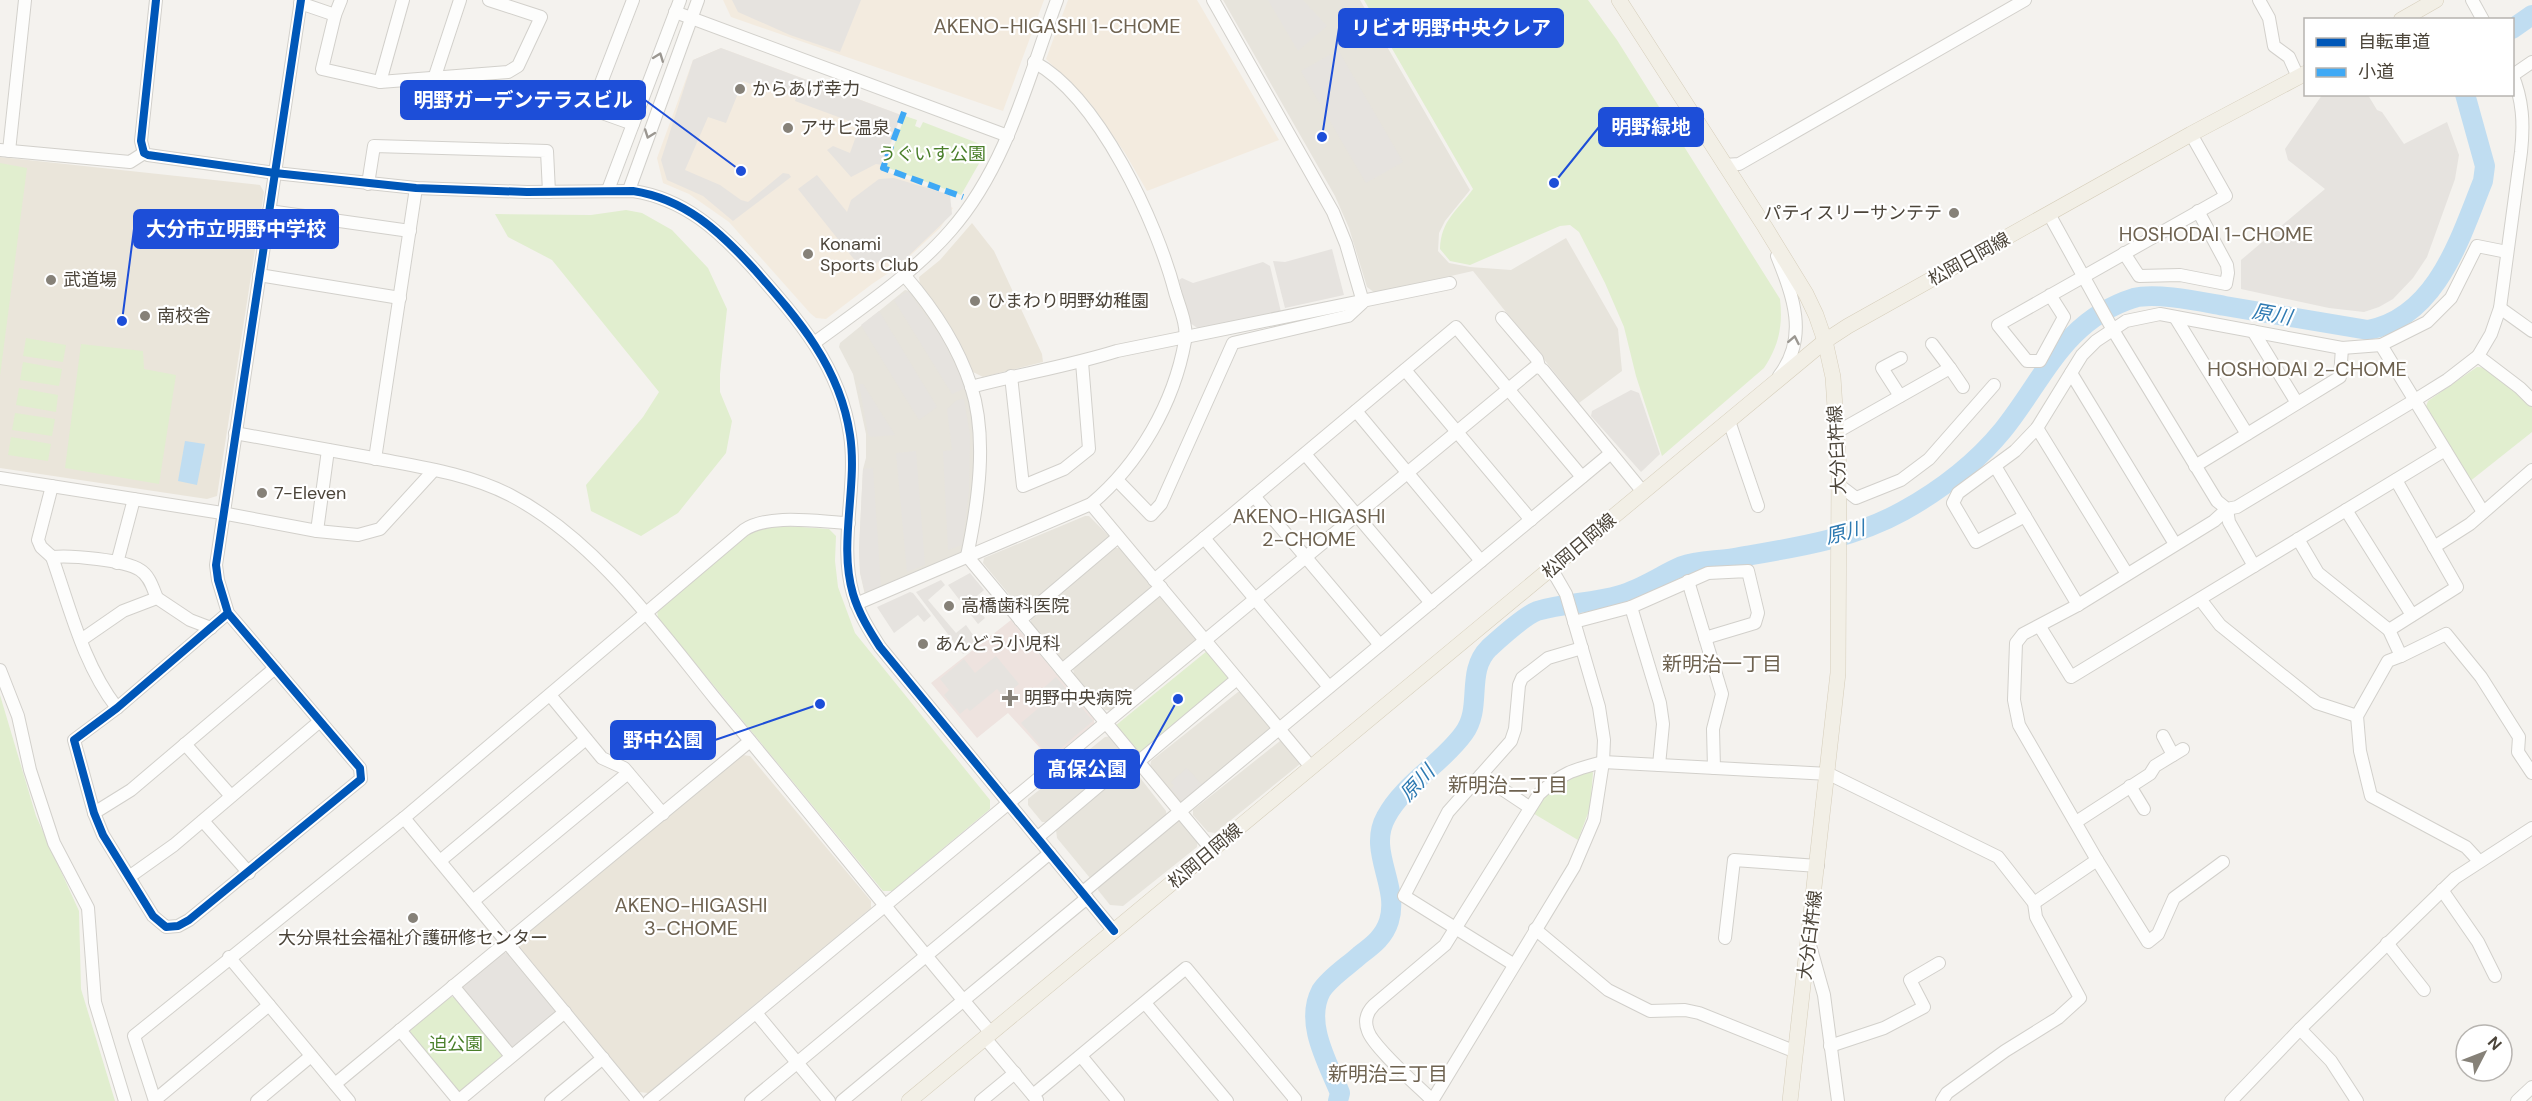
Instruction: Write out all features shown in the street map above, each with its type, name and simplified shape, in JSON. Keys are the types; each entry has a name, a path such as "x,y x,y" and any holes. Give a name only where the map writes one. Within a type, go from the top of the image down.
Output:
{"main road":[{"name":"大分臼杵線","path":"1619,0 1765,226 1806,294 1825,341 1833,377 1839,485 1838,674 1790,1101"},
{"path":"2405,18 2436,0"},
{"name":"松岡日岡線","path":"909,1101 1825,341 2191,134 2302,75"}],"street":[{"path":"25,0 4,150 129,162 144,153"},
{"path":"144,153 141,141 156,0"},
{"path":"341,0 334,15 322,69 380,82 508,72 518,66 541,17 489,0"},
{"path":"380,82 404,0"},
{"path":"434,79 460,0"},
{"path":"633,0 591,109 633,124"},
{"path":"608,190 680,0"},
{"path":"628,190 698,0"},
{"path":"814,343 905,276 942,240 965,213 989,176 1008,136 1057,0"},
{"path":"1213,0 1332,212 1346,244 1363,302"},
{"path":"1724,165 1738,164 2025,0"},
{"path":"2259,0 2269,18 2274,46 2289,57 2302,75"},
{"path":"2472,0 2482,18"},
{"path":"228,613 117,708 74,740 94,813 103,835 157,921 166,927 189,920 361,779 360,768 228,613 216,565 300,2 334,15"},
{"path":"675,12 1008,136"},
{"path":"856,604 1091,504 1117,480 1136,456 1163,410 1186,339 1167,260 1140,199 1091,118 1063,85 1034,62"},
{"path":"2514,74 2532,62"},
{"path":"2223,862 2174,898 2158,934 2148,942 2097,860 2019,725 2014,700 2016,644 2023,634 2078,605 2214,522 2227,509 2237,507 2415,400 2447,380 2478,356 2491,334 2500,308 2507,252 2526,153 2522,104 2514,78"},
{"path":"2050,295 2064,317 2040,361 2027,361 1998,325 2050,295 2198,211 2226,196 2191,134"},
{"path":"368,184 374,146 547,151 549,192"},
{"path":"144,153 153,157 275,173 416,188 549,192 628,190 665,199 705,221 737,251 792,313 814,343 838,390 849,429 851,456 848,570 856,604 880,647 1114,931"},
{"path":"375,459 416,188"},
{"path":"2124,253 2139,276 2180,275 2226,284 2227,265 2198,211"},
{"path":"269,212 410,231"},
{"path":"2049,214 2110,325 2194,466 2217,501 2227,509 2229,522 2254,566"},
{"path":"1765,226 1792,296 1796,324 1790,357 1782,373 1766,390"},
{"path":"2025,516 1976,542 1953,503 1959,493 2015,451 2037,428 2088,349 2110,325 2160,314 2342,348 2381,345 2427,322 2451,298 2477,246 2507,252"},
{"path":"259,275 400,298"},
{"path":"905,276 941,325 971,387 981,458 979,493 967,556"},
{"path":"971,387 1011,376 1083,362 1117,351 1186,339 1450,283"},
{"path":"1117,480 1151,515 1161,504 1233,343 1348,316 1363,302"},
{"path":"2500,308 2532,331"},
{"path":"2175,317 2247,434"},
{"path":"1502,318 1536,359 1539,367 1643,492"},
{"path":"1062,670 1204,538 1456,327 1582,477"},
{"path":"2253,331 2297,403"},
{"path":"1932,344 1962,387"},
{"path":"2381,345 2483,512"},
{"path":"2194,466 2340,377 2342,348"},
{"path":"2478,356 2532,400"},
{"path":"1900,396 1882,368 1901,358"},
{"path":"1011,376 1023,486 1038,482 1064,469 1089,449 1083,362"},
{"path":"649,1101 1508,389 1534,368 1539,367"},
{"path":"1837,432 1950,368"},
{"path":"1405,370 1531,520"},
{"path":"2071,374 2175,544"},
{"path":"1839,485 1856,498 1901,480 1929,459 1994,385"},
{"path":"1356,411 1481,561"},
{"path":"1729,421 1758,506"},
{"path":"2037,428 2127,574"},
{"path":"235,433 476,480 511,495 549,519 583,546 645,613 963,1001 1035,1098 1081,1056 1186,968 1295,1099 1294,1101"},
{"path":"317,531 328,450"},
{"path":"2040,627 2072,678 2445,450"},
{"path":"842,1101 963,1001 1180,812 1611,453"},
{"path":"1305,454 1431,603"},
{"path":"1995,466 2078,605"},
{"path":"0,478 222,513 317,531 358,535 380,529 434,470"},
{"path":"2434,547 2470,524 2532,470"},
{"path":"2389,630 2457,587 2396,480"},
{"path":"51,486 38,540 41,547 52,557 97,679 117,708"},
{"path":"1254,496 1380,645"},
{"path":"117,564 134,499"},
{"path":"1091,504 1311,767"},
{"path":"2346,510 2412,615"},
{"path":"269,1005 155,1101 134,1036 404,818 744,530 756,523 773,520 849,523"},
{"path":"1020,620 1118,537"},
{"path":"1204,538 1329,687"},
{"path":"2298,539 2318,573 2389,630 2401,656"},
{"path":"52,557 76,556 142,571 148,578 157,598 190,620 211,628"},
{"path":"967,556 1212,850"},
{"path":"1551,568 1566,594 1599,707 1604,740 1603,762 1594,820 1574,867 1432,1101 1372,1039 1367,1029 1366,1019 1371,1008 1445,945 1529,807 1558,776 1603,762 1828,774 1998,857 2034,903 2036,917 2080,998 2058,1018 2005,1051 1947,1093 1942,1101"},
{"path":"1573,621 1631,607 1715,571 1748,571 1758,613 1755,623 1705,638"},
{"path":"1688,581 1722,694 1713,729 1714,768"},
{"path":"81,640 123,611 157,598"},
{"path":"2200,599 2220,625 2317,703 2357,716"},
{"path":"1631,607 1660,703 1663,724 1659,765"},
{"path":"2479,861 2466,847 2371,796 2360,751 2357,716 2388,661 2446,634 2481,677 2519,737 2518,752 2532,772"},
{"path":"1514,964 1404,896 1448,812 1508,746 1513,737 1519,685 1522,678 1548,658 1582,648"},
{"path":"94,813 131,790 275,668"},
{"path":"0,670 18,716 30,770 54,843 88,908 95,1002 125,1101"},
{"path":"1037,838 1237,679"},
{"path":"549,695 602,758 624,768 663,814"},
{"path":"129,877 174,845 320,721"},
{"path":"2076,822 2178,752 2163,736"},
{"path":"440,861 586,739"},
{"path":"335,1084 750,741"},
{"path":"185,744 231,796"},
{"path":"473,901 628,773"},
{"path":"1481,775 1529,807"},
{"path":"2130,786 2144,809"},
{"path":"404,818 638,1101"},
{"path":"203,821 249,873"},
{"path":"2231,1101 2300,1029 2442,890 2479,861 2532,828"},
{"path":"751,1101 1050,853"},
{"path":"1725,938 1734,860 1818,866"},
{"path":"2034,903 2097,860"},
{"path":"2442,890 2478,942 2495,976"},
{"path":"1535,929 1608,990 1650,1011 1685,1010 1699,1013 1796,1052"},
{"path":"1809,941 1824,995 1838,1101"},
{"path":"2387,943 2424,990"},
{"path":"229,957 349,1101"},
{"path":"1830,1046 1884,1028 1924,1007 1910,980 1939,963"},
{"path":"453,986 511,1056"},
{"path":"1144,1003 1227,1101"},
{"path":"400,1030 458,1101 565,1012"},
{"path":"756,1013 829,1101"},
{"path":"2300,1029 2331,1061 2357,1101"},
{"path":"257,1101 311,1056"},
{"path":"1081,1056 1118,1101"},
{"path":"550,1101 603,1058"},
{"path":"981,1101 1015,1073"},
{"path":"2517,1101 2532,1087"}],"shaded area":[{"path":"723,0 1044,0 1003,111 731,17"},
{"path":"732,0 861,0 840,52 790,35 738,12"},
{"path":"1068,0 1197,0 1279,140 1147,191 1125,153 1091,104 1046,59"},
{"path":"1223,0 1360,0 1470,190 1445,221 1439,233 1438,251 1449,263 1511,270 1566,238 1618,329 1622,371 1579,403 1473,271 1375,293 1367,287 1349,228 1335,196"},
{"path":"1268,0 1303,0 1327,26 1298,51"},
{"path":"721,48 901,115 882,170 950,195 946,205 953,208 940,228 899,266 826,319 816,318 810,313 729,222 689,194 663,183 657,158 693,60"},
{"path":"721,48 901,115 882,165 876,164 851,177 827,150 833,146 850,153 860,125 795,101 797,93 771,84 768,91 743,81 726,123 708,117 685,170 720,185 741,200 748,202 783,173 791,177 733,221 703,196 667,180 661,160 693,60"},
{"path":"1338,50 1403,162 1366,183 1301,71"},
{"path":"2321,96 2369,96 2404,144 2447,122 2459,155 2455,179 2427,257 2413,278 2393,299 2364,312 2329,308 2241,289 2241,260 2325,189 2288,160 2285,149"},
{"path":"0,157 260,185 264,192 217,496 207,499 0,468"},
{"path":"817,175 847,212 851,200 879,179 894,178 950,195 952,214 899,265 884,257 865,273 798,189"},
{"name":"ひまわり明野幼稚園","path":"972,223 994,251 1042,354 1043,362 983,377 973,372 945,318 920,285 919,277 940,260"},
{"path":"1332,249 1344,295 1285,308 1273,261 1285,262"},
{"path":"1263,262 1270,266 1281,312 1199,329 1190,323 1179,280 1182,278 1193,283"},
{"path":"905,290 910,291 945,338 967,387 976,436 976,465 964,549 960,555 865,595 860,573 859,550 866,434 853,374 839,347 840,343"},
{"path":"908,291 942,338 966,388 952,394 894,300"},
{"path":"879,311 937,407 919,420 861,325"},
{"path":"859,384 863,384 895,435 871,437 868,434"},
{"path":"1631,390 1639,393 1660,454 1641,472 1591,416 1592,411"},
{"path":"964,399 970,435 969,491 962,545 948,550 943,451 952,450 947,409 957,400"},
{"path":"916,451 925,565 907,572 896,453"},
{"path":"873,468 881,586 871,595 866,595 860,572 859,549 863,469"},
{"path":"1089,516 1111,538 1026,610 1021,609 983,563 984,558"},
{"path":"1115,548 1124,548 1152,582 1152,590 1068,663 1062,662 1031,623 1031,619"},
{"path":"970,573 984,590 971,601 985,618 978,624 948,585"},
{"path":"941,580 945,585 928,600 956,633 966,625 978,642 963,654 916,592"},
{"path":"910,592 931,616 924,622 918,615 894,633 877,607"},
{"path":"1158,596 1164,596 1197,638 1197,643 1113,711 1105,710 1074,674 1073,669"},
{"name":"明野中央病院","path":"1011,620 1094,719 1094,724 1050,759 1008,713 977,738 931,683"},
{"path":"996,656 1019,684 1004,697 997,689 970,711 967,708 960,714 944,695 949,690 940,679 964,659 975,673"},
{"path":"1056,677 1093,721 1050,757 1021,723 1047,701 1040,691"},
{"path":"1238,692 1243,692 1273,728 1185,803 1180,803 1150,767 1151,761"},
{"path":"1112,736 1127,754 1049,822 1042,822 1028,805 1028,799 1105,737"},
{"path":"1280,741 1286,741 1300,759 1300,764 1215,833 1208,832 1193,815 1193,810"},
{"path":"743,755 750,756 871,901 871,908 648,1093 639,1092 517,944 517,940"},
{"path":"1187,768 1203,786 1183,803 1171,789 1174,786 1171,782"},
{"path":"1129,769 1134,770 1166,811 1167,818 1096,878 1090,878 1057,838 1056,830"},
{"path":"1182,820 1198,839 1197,847 1123,906 1110,905 1098,890 1099,884 1176,821"},
{"path":"503,953 509,953 556,1009 555,1015 515,1048 509,1048 463,992 463,986"}],"green space":[{"path":"1364,0 1588,0 1617,40 1780,299 1779,335 1764,368 1662,456 1636,376 1624,327 1579,232 1570,225 1560,226 1470,265 1450,261 1440,249 1443,230 1473,189"},
{"name":"うぐいす公園","path":"905,116 917,120 915,126 920,128 923,122 980,144 985,153 961,195 886,167"},
{"path":"0,163 27,168 0,376"},
{"path":"626,210 642,213 672,230 708,268 727,309 720,374 720,392 732,421 726,453 678,513 641,536 591,511 586,485 643,417 659,392 552,260 508,237 495,214 591,215"},
{"path":"26,338 66,345 63,362 23,356"},
{"path":"81,344 143,351 144,369 176,375 159,484 65,468"},
{"path":"23,362 62,369 59,386 20,380"},
{"path":"2477,367 2492,371 2532,406 2532,432 2469,482 2425,409 2428,401"},
{"path":"19,388 58,395 56,412 16,405"},
{"path":"15,413 55,419 52,436 12,430"},
{"path":"11,437 51,444 48,461 8,455"},
{"path":"773,525 829,529 836,536 835,561 838,587 855,633 990,800 990,809 892,891 883,891 658,618 657,610 748,534"},
{"path":"1207,651 1229,677 1227,683 1143,752 1138,752 1115,726"},
{"path":"0,695 36,816 79,911 81,989 115,1101 0,1101"},
{"path":"1591,769 1593,773 1590,808 1578,840 1531,812 1557,785"},
{"name":"迫公園","path":"450,997 457,997 503,1052 503,1058 463,1092 456,1092 409,1036 410,1030"}],"water":[{"path":"185,441 205,444 197,485 178,481"}],"waterway":[{"name":"原川","path":"2514,28 2532,15"},
{"name":"原川","path":"1338,1101 1340,1093 1324,1056 1316,1029 1316,1003 1321,991 1329,981 1374,944 1387,927 1391,908 1390,895 1380,843 1381,830 1386,817 1403,794 1464,733 1473,712 1476,679 1482,657 1499,639 1519,622 1537,611 1620,595 1688,564 1778,551 1821,542 1863,529 1903,511 1930,495 1981,454 2018,411 2044,372 2073,336 2110,308 2134,298 2143,296 2179,298 2368,330 2392,322 2412,309 2429,292 2443,272 2455,250 2483,181 2485,166 2466,96"}],"marked path":[{"path":"904,112 883,168 963,197"}],"cycle path":[{"path":"156,0 141,141 144,153 148,155 275,173 416,188 527,192 633,191 652,195 685,209 727,241 785,305 814,344 837,387 845,410 852,455 847,555 849,575 855,601 868,628 880,647 1114,931"},
{"path":"228,613 117,708 74,740 94,813 103,835 153,916 166,927 178,926 189,920 361,779 360,768 228,613 216,565 301,0"}],"place":[{"name":"からあげ幸力","path":"740,89"},
{"name":"アサヒ温泉","path":"788,128"},
{"name":"リビオ明野中央クレア","path":"1322,137"},
{"name":"明野ガーデンテラスビル","path":"741,171"},
{"name":"明野緑地","path":"1554,183"},
{"name":"パティスリーサンテテ","path":"1954,213"},
{"name":"Konami Sports Club","path":"808,254"},
{"name":"武道場","path":"51,280"},
{"name":"ひまわり明野幼稚園","path":"975,301"},
{"name":"南校舎","path":"145,316"},
{"name":"大分市立明野中学校","path":"122,321"},
{"name":"7-Eleven","path":"262,493"},
{"name":"高橋歯科医院","path":"949,606"},
{"name":"あんどう小児科","path":"923,644"},
{"name":"明野中央病院","path":"1010,698"},
{"name":"髙保公園","path":"1178,699"},
{"name":"野中公園","path":"820,704"},
{"name":"大分県社会福祉介護研修センター","path":"413,918"}],"district":[{"name":"AKENO-HIGASHI 1-CHOME","path":"1057,26"},
{"name":"HOSHODAI 1-CHOME","path":"2216,234"},
{"name":"HOSHODAI 2-CHOME","path":"2307,369"},
{"name":"AKENO-HIGASHI 2-CHOME","path":"1309,528"},
{"name":"新明治一丁目","path":"1722,664"},
{"name":"新明治二丁目","path":"1508,785"},
{"name":"AKENO-HIGASHI 3-CHOME","path":"691,916"},
{"name":"新明治三丁目","path":"1388,1074"}]}
